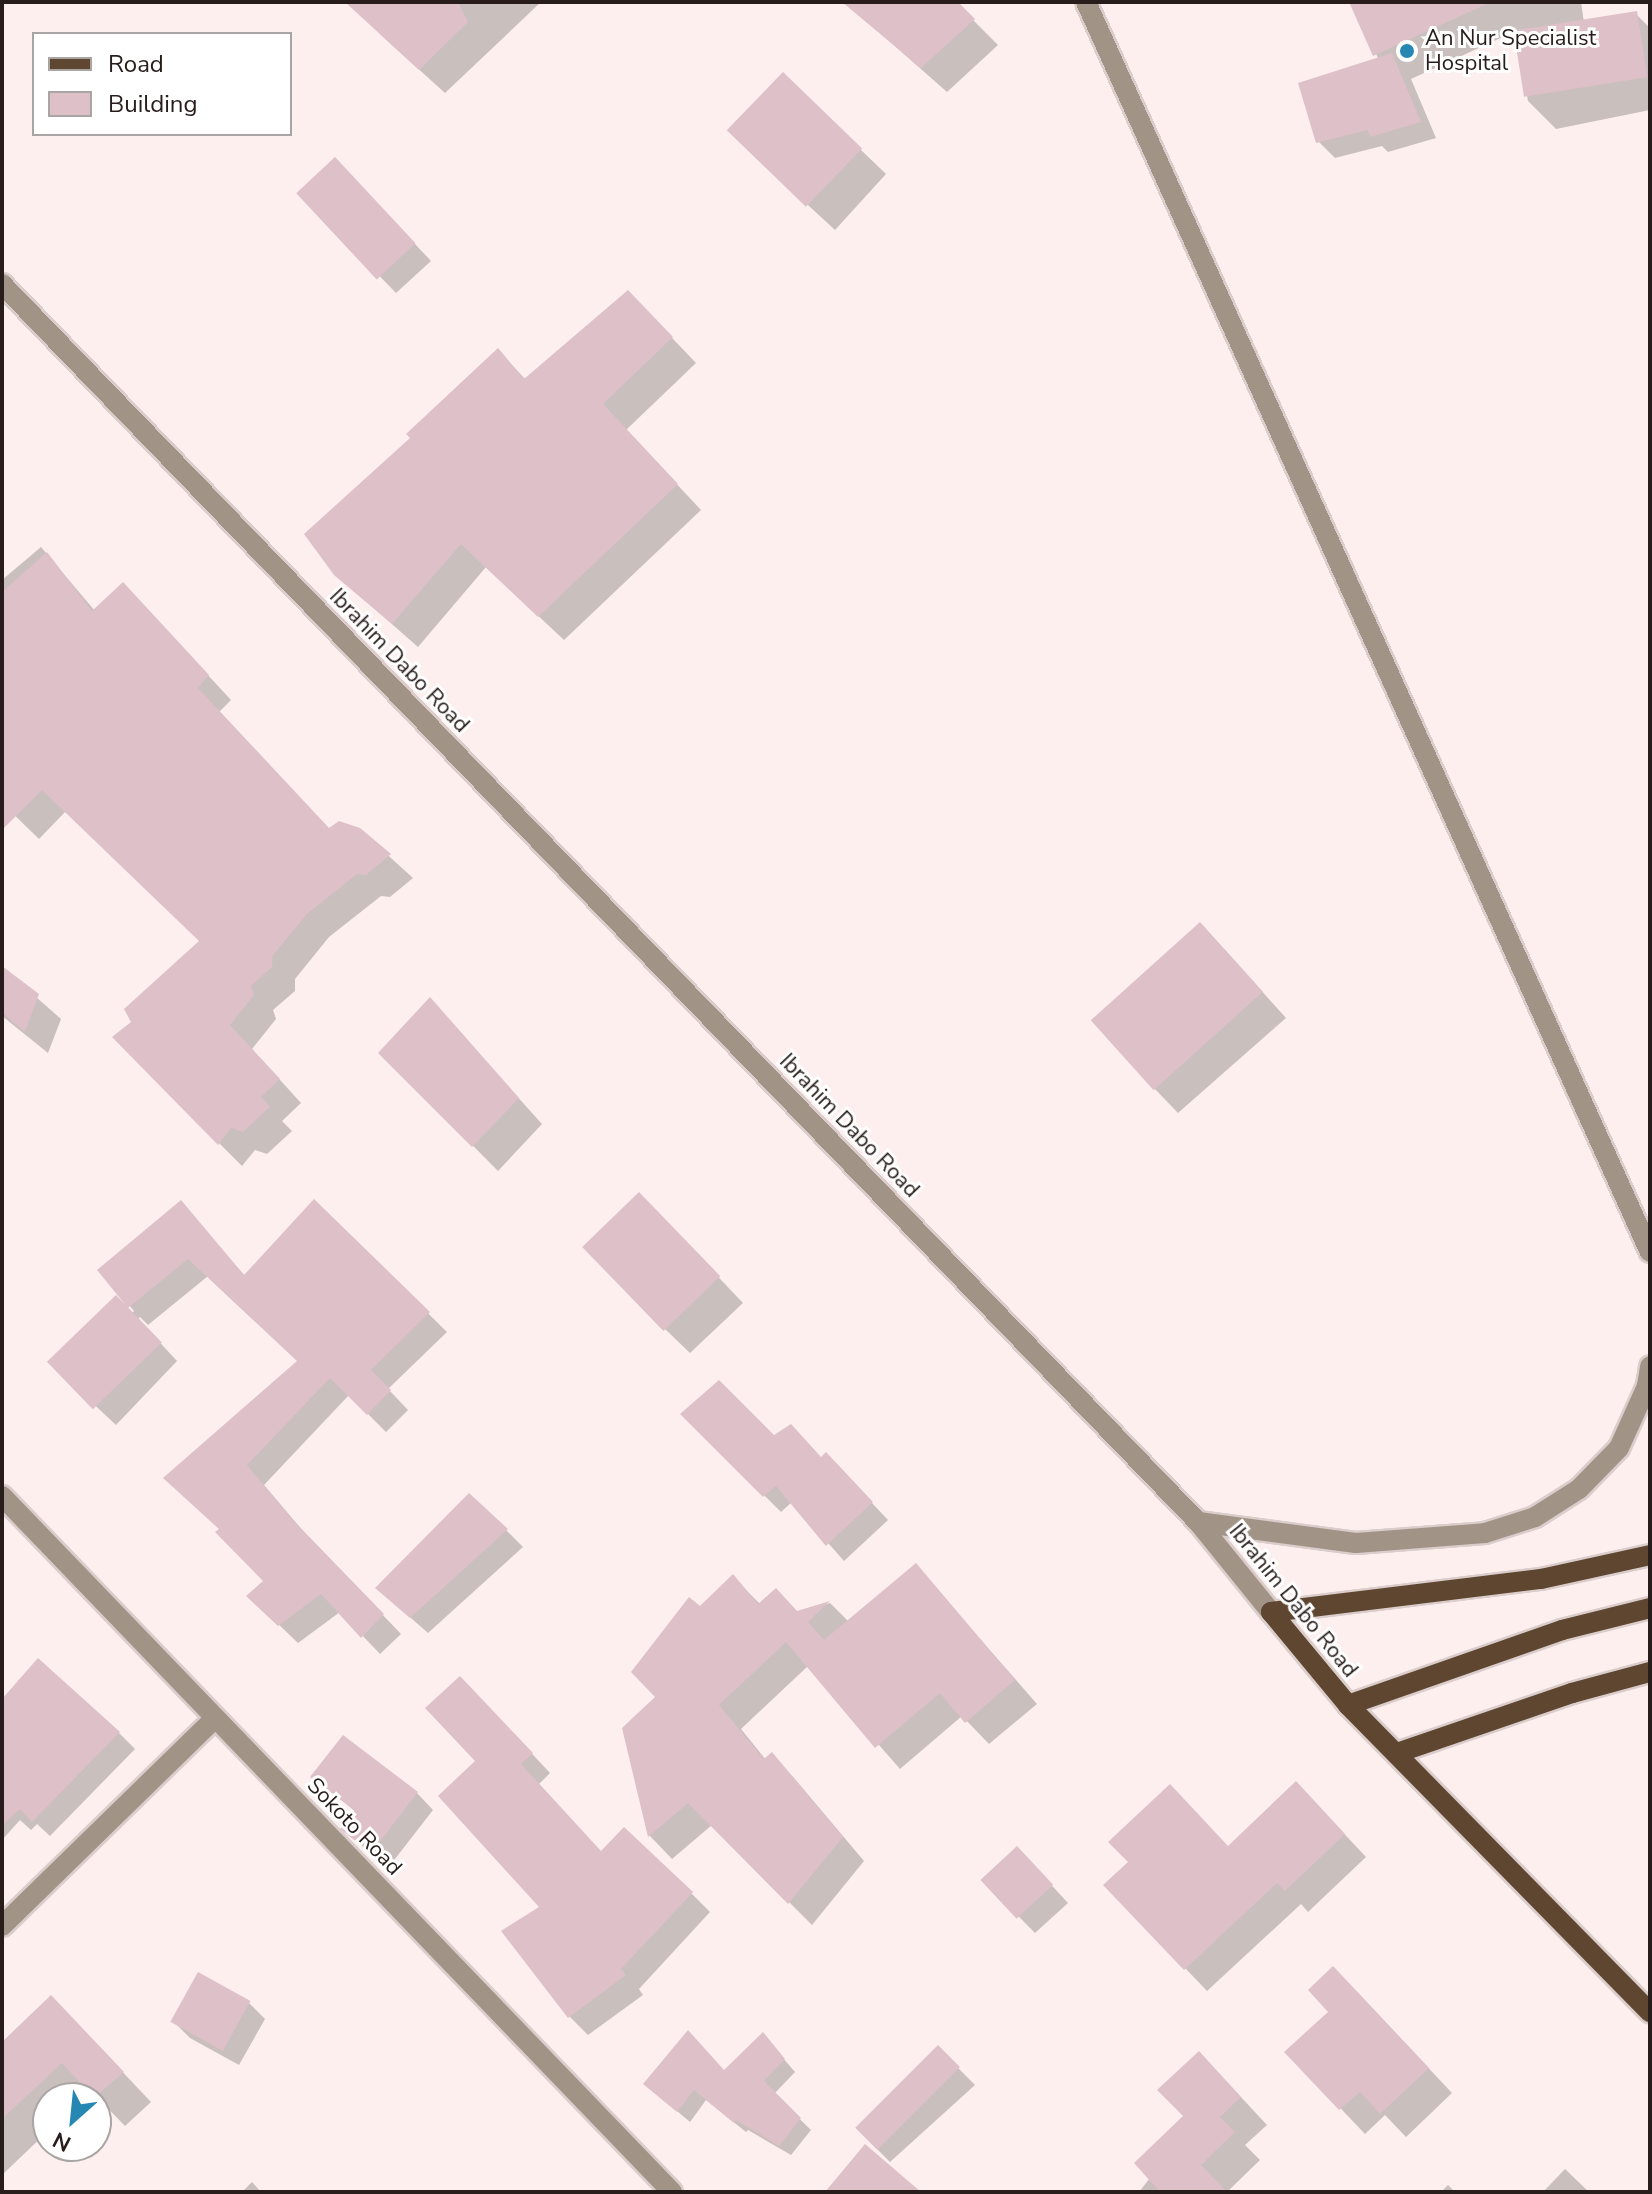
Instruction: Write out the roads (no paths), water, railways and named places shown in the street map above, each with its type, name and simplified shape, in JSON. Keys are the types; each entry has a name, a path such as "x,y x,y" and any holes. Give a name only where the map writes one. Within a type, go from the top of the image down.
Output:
{"main road":[{"path":"1271,1612 1541,1579 1650,1555"},
{"path":"1348,1705 1562,1630 1650,1608"},
{"name":"Ibrahim Dabo Road","path":"1271,1612 1348,1705 1650,2012"},
{"path":"1397,1753 1572,1693 1650,1672"}],"street":[{"path":"1086,2 1650,1252"},
{"name":"Ibrahim Dabo Road","path":"2,284 1198,1522 1271,1612"},
{"path":"1198,1522 1356,1543 1485,1533 1535,1517 1579,1489 1619,1448 1647,1386 1650,1366"},
{"name":"Sokoto Road","path":"2,1496 672,2192"},
{"path":"2,1926 215,1718"}],"place":[{"name":"An Nur Specialist Hospital","path":"1407,51"}]}
